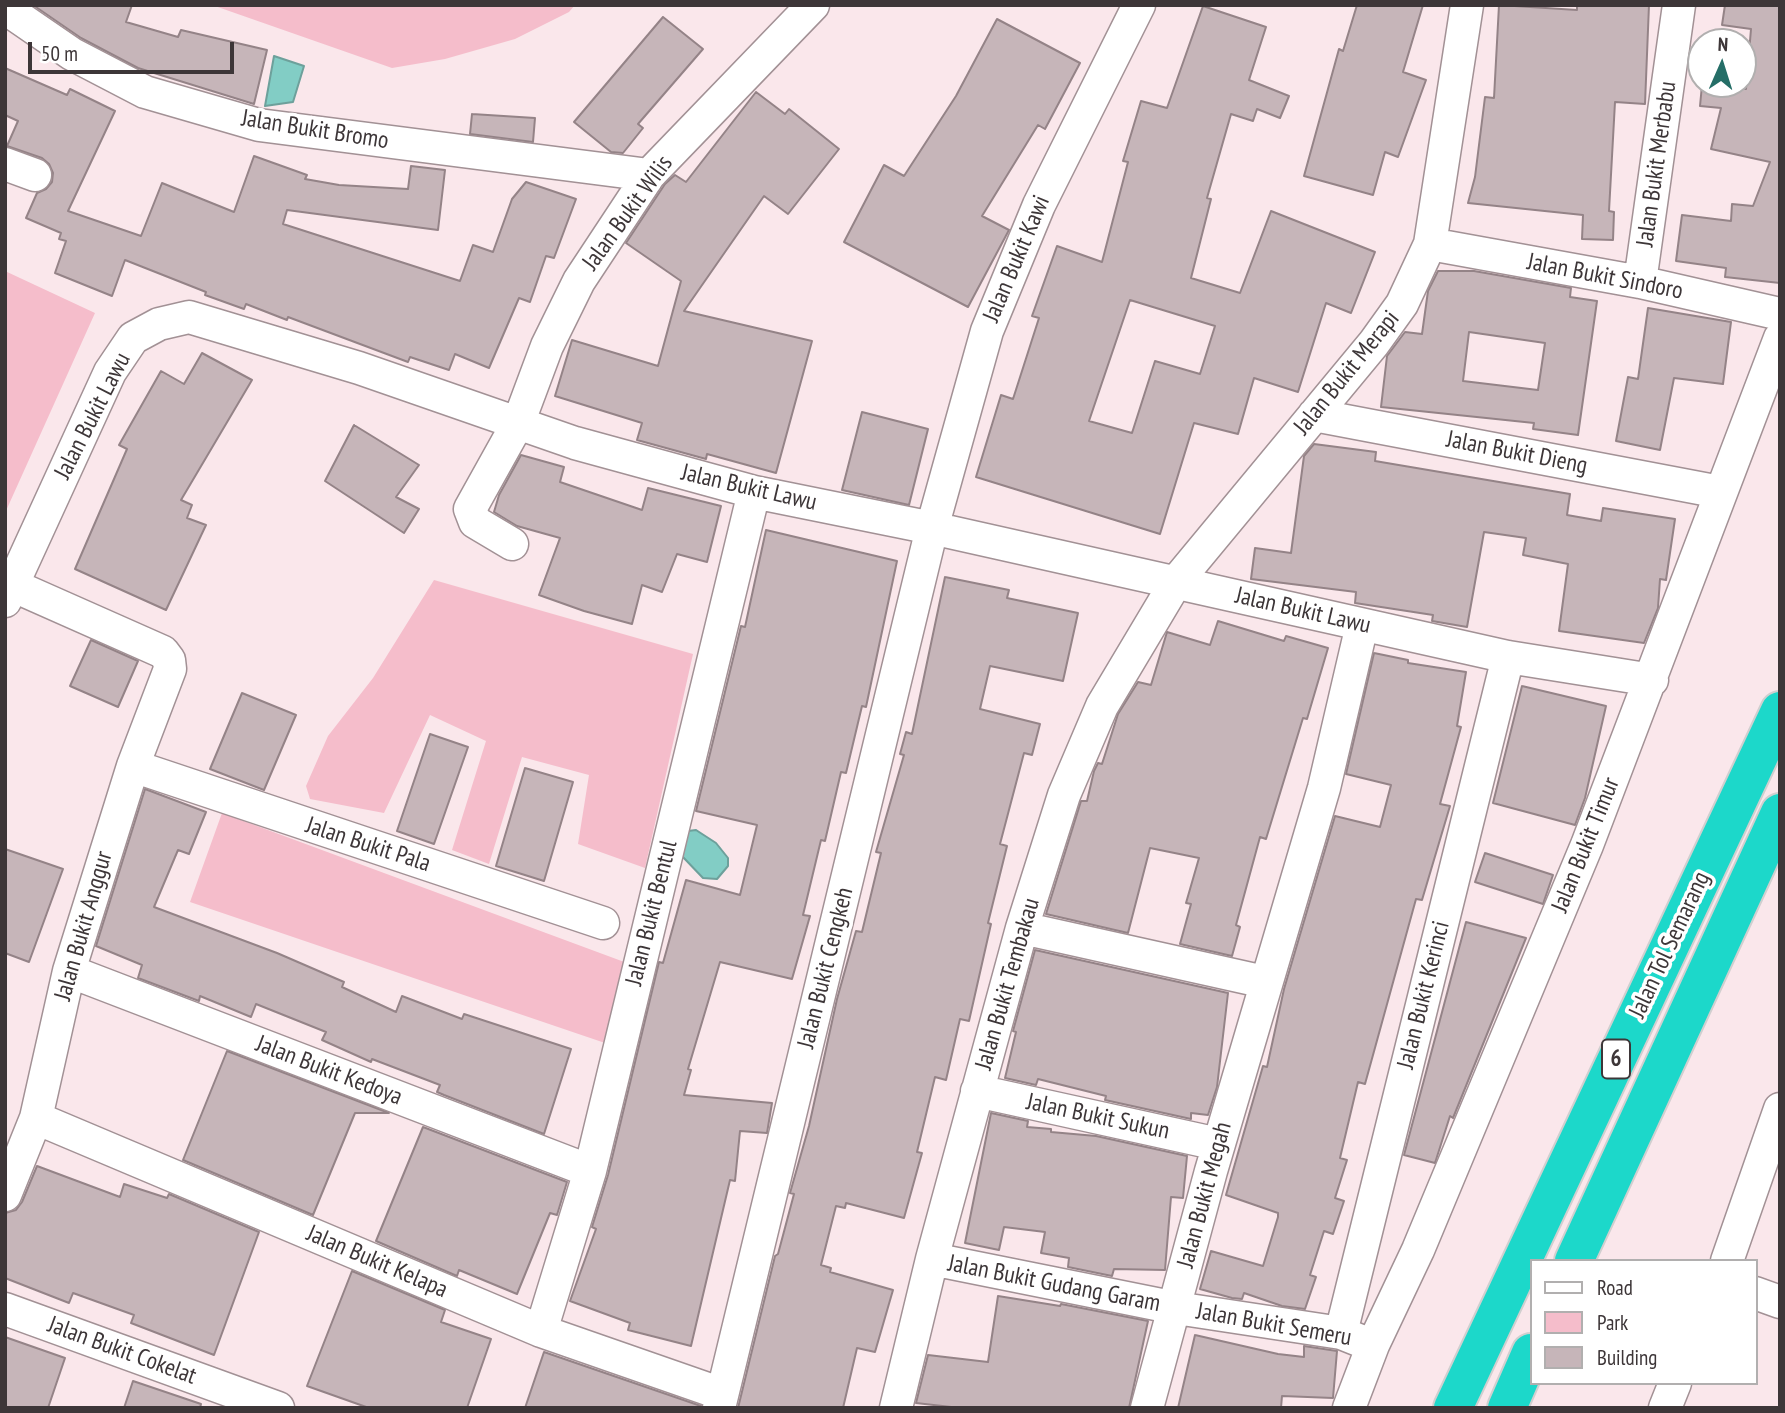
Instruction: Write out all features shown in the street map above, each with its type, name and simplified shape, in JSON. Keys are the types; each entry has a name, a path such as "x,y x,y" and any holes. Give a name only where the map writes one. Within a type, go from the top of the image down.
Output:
{"highway":[{"name":"Jalan Tol Semarang","path":"1453,1408 1780,711"},
{"name":"Jalan Tol Semarang","path":"1575,1259 1780,813"},
{"path":"1507,1408 1530,1355"}],"street":[{"name":"Jalan Bukit Wilis","path":"512,544 475,522 470,509 519,421 547,346 579,281 649,175 813,5"},
{"name":"Jalan Bukit Kawi","path":"932,528 987,331 1039,205 1139,5"},
{"name":"Jalan Bukit Merapi","path":"1176,582 1402,304 1430,244 1467,5"},
{"name":"Jalan Bukit Merbabu","path":"1640,282 1679,5"},
{"name":"Jalan Bukit Bromo","path":"5,8 72,54 145,92 259,125 649,175"},
{"path":"5,164 35,174"},
{"name":"Jalan Bukit Sindoro","path":"1430,244 1640,282 1780,314"},
{"name":"Jalan Bukit Lawu","path":"7,589 110,372 134,338 159,324 188,317 221,324 519,421 575,443 754,492 932,528 1508,657 1652,680"},
{"name":"Jalan Bukit Timur","path":"1349,1408 1373,1345 1418,1250 1472,1123 1652,680 1720,492 1780,338"},
{"name":"Jalan Bukit Dieng","path":"1314,415 1720,492"},
{"name":"Jalan Bukit Bentul","path":"541,1331 590,1171 754,492"},
{"name":"Jalan Bukit Cengkeh","path":"721,1401 932,528"},
{"name":"Jalan Bukit Tembakau","path":"896,1408 932,1259 1022,928 1064,795 1102,706 1176,582"},
{"name":"Jalan Bukit Anggur","path":"5,1195 36,1118 69,971 132,766 170,669 169,660 163,652 7,589"},
{"name":"Jalan Bukit Megah","path":"1147,1408 1265,982 1324,788 1362,625"},
{"name":"Jalan Bukit Kerinci","path":"1341,1333 1508,657"},
{"name":"Jalan Bukit Pala","path":"132,766 603,923"},
{"path":"1022,928 1265,982"},
{"name":"Jalan Bukit Kedoya","path":"69,971 590,1171"},
{"name":"Jalan Bukit Sukun","path":"978,1091 1219,1144"},
{"path":"1728,1259 1780,1110"},
{"name":"Jalan Bukit Kelapa","path":"36,1118 541,1331 721,1401"},
{"name":"Jalan Bukit Gudang Garam","path":"932,1259 1175,1308"},
{"path":"1757,1294 1780,1302"},
{"name":"Jalan Bukit Semeru","path":"1175,1308 1341,1333 1373,1345"},
{"name":"Jalan Bukit Cokelat","path":"5,1309 278,1408"},
{"path":"1665,1408 1674,1385"}],"green space":[{"path":"212,5 575,5 569,12 515,39 445,59 392,68"},
{"path":"5,271 95,313 5,513"},
{"path":"434,580 693,654 645,868 578,844 589,775 522,757 489,864 452,850 486,741 430,715 384,813 310,799 306,786 328,736 373,678"},
{"path":"222,813 627,963 605,1043 190,902"}],"water":[{"path":"274,56 304,66 293,102 265,106"},
{"path":"696,830 716,843 728,858 728,866 717,879 703,878 681,855 688,831"}],"building":[{"path":"33,5 132,5 126,22 178,37 181,30 267,50 254,104 138,68 81,38"},
{"path":"1357,5 1423,5 1403,72 1426,80 1398,157 1385,152 1373,195 1304,176 1339,49 1343,51"},
{"path":"1499,5 1577,10 1577,5 1649,5 1645,104 1615,102 1609,211 1614,212 1613,240 1582,239 1583,215 1468,203 1475,177 1485,97 1494,98"},
{"path":"1725,5 1780,6 1780,283 1725,277 1726,268 1676,261 1682,215 1731,221 1732,204 1753,206 1770,162 1711,149 1721,108 1700,106 1701,98 1757,98 1757,28 1722,25"},
{"path":"1203,6 1266,27 1249,80 1289,96 1280,118 1257,109 1253,121 1231,114 1207,198 1211,199 1191,278 1240,293 1271,211 1375,252 1351,313 1326,303 1298,392 1254,378 1238,434 1194,423 1160,534 976,477 1001,395 1013,399 1039,318 1032,316 1057,246 1102,262 1128,162 1123,161 1141,101 1167,108","holes":["1130,300 1215,326 1200,374 1155,361 1132,433 1089,421"]},
{"path":"663,17 703,49 638,124 643,128 623,153 611,152 574,122"},
{"path":"997,19 1080,63 1045,129 1038,125 982,216 1009,230 968,307 844,242 884,165 904,176 956,96"},
{"path":"5,68 67,95 70,89 115,111 68,211 141,236 162,183 234,212 254,156 307,175 305,179 339,185 408,189 411,166 445,170 438,230 287,210 283,224 460,281 473,245 493,252 512,199 526,182 576,199 554,258 546,256 530,302 519,298 489,368 455,354 449,370 410,357 408,362 288,317 287,320 246,304 244,309 205,295 206,292 125,260 112,296 55,273 66,241 59,239 61,233 26,218 37,193 52,182 53,173 42,158 7,146 18,121 5,115"},
{"path":"756,92 785,114 789,109 839,149 788,214 764,196 684,311 812,341 776,473 707,454 706,459 637,440 642,423 555,396 572,340 658,366 681,281 626,243 665,184 675,175 686,182"},
{"path":"472,114 535,118 533,142 470,134"},
{"path":"1438,271 1474,271 1571,288 1570,297 1597,301 1578,435 1533,429 1534,423 1381,407 1387,356 1405,332 1422,334 1428,291","holes":["1469,332 1545,343 1538,390 1463,381"]},
{"path":"1648,308 1731,322 1723,384 1674,378 1660,450 1616,441 1628,377 1638,379"},
{"path":"202,353 252,380 181,500 192,505 187,518 206,525 166,610 75,569 127,449 119,445 161,371 184,384"},
{"path":"862,412 928,429 909,505 842,490"},
{"path":"354,425 419,465 396,497 419,509 404,533 325,481"},
{"path":"1314,444 1376,452 1375,461 1570,494 1567,515 1601,521 1603,508 1675,519 1666,580 1660,579 1658,608 1644,643 1559,631 1568,564 1523,555 1526,538 1484,532 1467,627 1432,621 1433,615 1355,603 1356,592 1251,579 1255,548 1291,553 1304,456"},
{"path":"521,455 564,467 560,482 642,510 648,488 721,506 707,562 677,554 662,592 642,585 632,624 539,595 560,538 517,526 494,512 499,495"},
{"path":"766,530 897,561 866,707 862,706 846,773 841,772 825,841 821,840 803,915 810,916 792,979 720,962 688,1069 691,1070 684,1095 772,1103 767,1133 740,1131 735,1181 730,1180 691,1346 628,1330 630,1323 570,1301 596,1229 592,1227 608,1175 659,962 663,963 686,880 740,895 757,825 696,811 741,626 745,627"},
{"path":"945,577 1009,590 1007,598 1078,613 1063,681 990,666 980,709 1040,724 1032,755 1024,753 1000,844 1007,846 988,923 991,924 969,1021 960,1019 946,1080 935,1077 917,1152 922,1153 904,1218 846,1203 845,1208 836,1206 821,1265 831,1268 830,1272 893,1290 875,1352 857,1348 843,1408 738,1408 775,1256 778,1254 794,1194 790,1193 809,1126 837,999 856,931 862,932 881,853 876,852 904,755 900,754 906,732 912,734"},
{"path":"1218,621 1284,641 1286,636 1328,648 1307,719 1303,718 1266,839 1260,837 1236,925 1240,927 1232,956 1180,944 1191,904 1186,903 1199,858 1150,848 1128,933 1046,914 1081,801 1087,801 1094,771 1098,763 1102,764 1118,714 1138,682 1151,685 1167,632 1210,645"},
{"path":"91,640 138,661 118,707 70,686"},
{"path":"1374,653 1408,660 1408,663 1466,672 1457,726 1461,727 1440,804 1450,806 1422,900 1416,899 1365,1084 1358,1082 1340,1158 1347,1160 1335,1198 1344,1201 1333,1234 1324,1231 1310,1275 1316,1277 1305,1309 1282,1306 1244,1293 1242,1299 1232,1298 1200,1289 1211,1251 1263,1266 1278,1217 1278,1213 1226,1195 1263,1066 1267,1067 1284,989 1335,816 1380,827 1391,785 1346,774"},
{"path":"1522,686 1606,706 1585,798 1575,825 1493,803"},
{"path":"242,693 296,715 264,790 210,769"},
{"path":"430,734 468,747 434,844 397,831"},
{"path":"525,768 573,782 544,881 496,866"},
{"path":"145,789 206,812 189,854 178,850 154,907 277,953 344,982 342,987 396,1012 402,996 462,1019 464,1014 571,1049 544,1134 437,1092 440,1085 372,1059 371,1062 322,1040 326,1032 256,1004 251,1017 200,996 199,1001 138,978 142,965 96,946"},
{"path":"5,849 63,869 29,962 5,953"},
{"path":"1485,853 1553,875 1543,904 1475,882"},
{"path":"1466,922 1526,938 1453,1118 1450,1116 1435,1163 1404,1155"},
{"path":"1035,950 1228,993 1217,1087 1208,1115 1191,1113 1191,1119 1105,1100 1106,1096 1038,1079 1036,1085 1005,1078 1016,1032 1013,1031"},
{"path":"227,1051 389,1113 355,1113 313,1215 183,1160"},
{"path":"991,1113 1028,1121 1027,1127 1096,1136 1187,1156 1183,1198 1171,1197 1165,1270 1114,1269 1112,1276 1068,1267 1069,1258 1041,1253 1045,1232 1004,1227 999,1250 965,1243"},
{"path":"423,1127 567,1182 557,1215 550,1213 517,1294 459,1270 457,1276 376,1241"},
{"path":"37,1166 120,1197 124,1184 167,1198 169,1194 259,1232 214,1355 131,1323 134,1315 73,1293 69,1303 5,1278 5,1213 16,1210 22,1202"},
{"path":"352,1271 445,1310 441,1322 491,1339 467,1408 369,1408 307,1386"},
{"path":"998,1296 1060,1306 1061,1304 1148,1321 1129,1408 960,1408 916,1403 928,1355 988,1362"},
{"path":"1195,1335 1278,1354 1304,1357 1304,1346 1337,1351 1333,1398 1282,1396 1281,1408 1178,1408"},
{"path":"5,1337 65,1358 48,1408 5,1408"},
{"path":"544,1352 701,1406 701,1408 525,1408"},
{"path":"133,1381 201,1404 200,1408 124,1408"}]}
